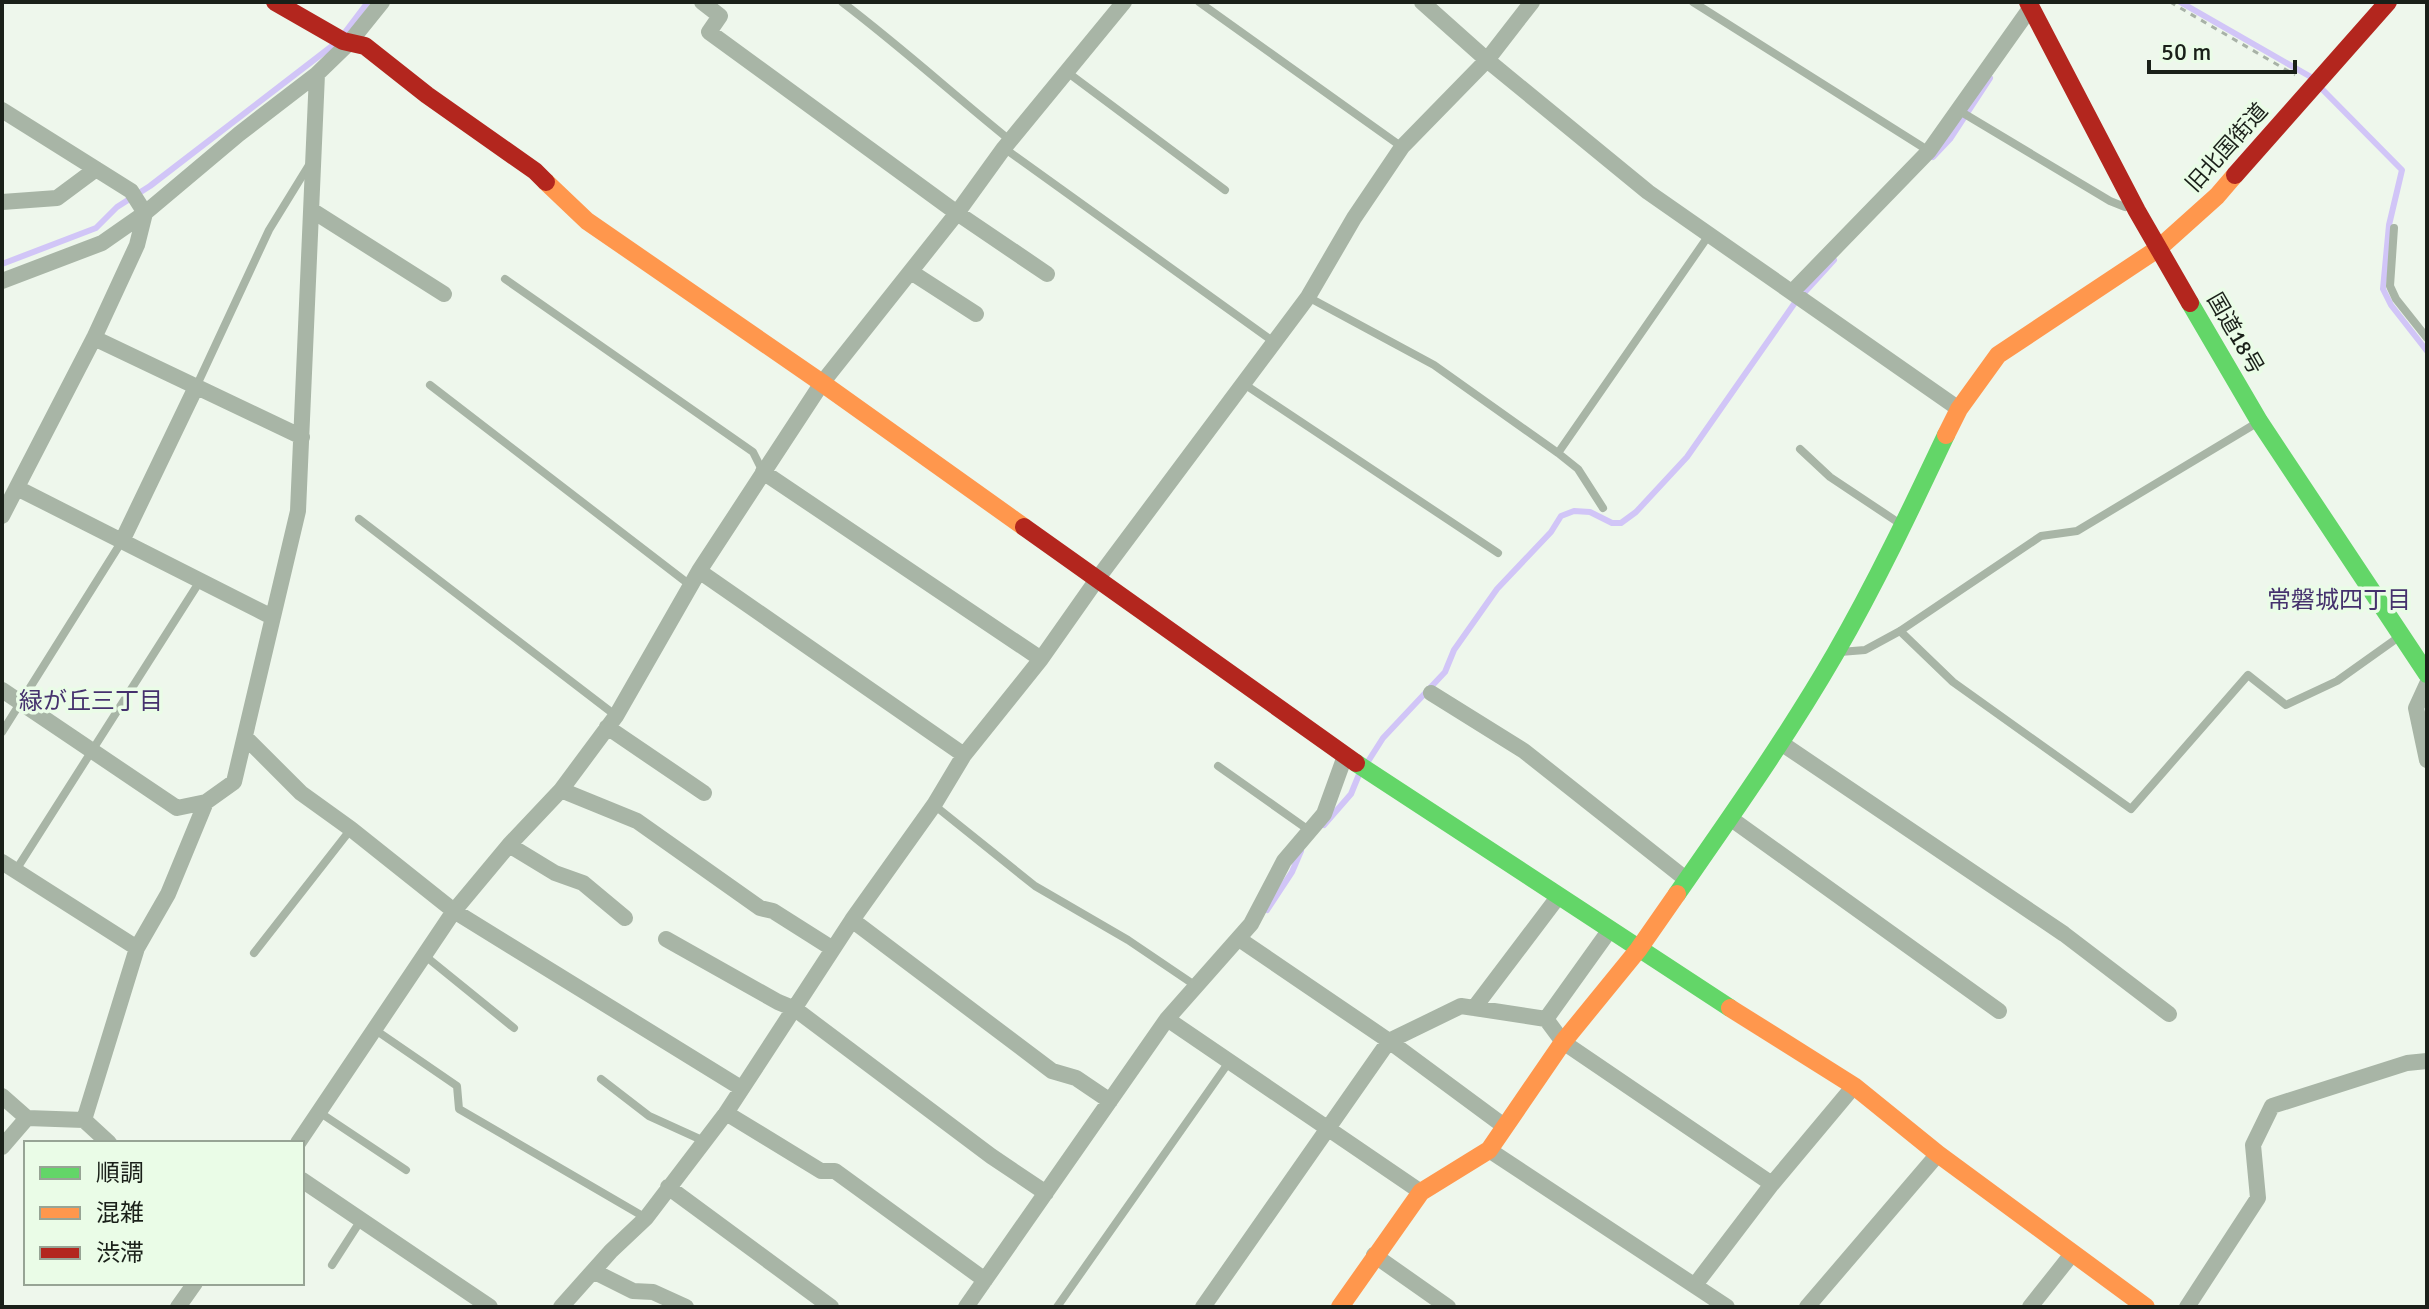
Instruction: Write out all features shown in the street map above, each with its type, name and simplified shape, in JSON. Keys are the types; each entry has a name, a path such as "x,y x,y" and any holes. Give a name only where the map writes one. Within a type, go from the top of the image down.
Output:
{"main road":[{"path":"275,2 349,43 365,46 427,95 535,171 587,221 822,383 1345,756 1638,950 1854,1086 1938,1154 2146,1307"},
{"name":"旧北国街道","path":"1489,1150 1563,1042 1638,950 1781,743 1836,652 1903,526 1959,409 1998,355 2159,248 2217,196 2388,2"},
{"name":"国道18号","path":"2032,4 2137,211 2259,421 2427,674"},
{"path":"1340,1307 1421,1192 1489,1150"}],"street":[{"path":"2,281 102,243 145,213 317,74 349,43 382,2"},
{"path":"702,2 720,16 709,32 957,213 1047,274"},
{"path":"1422,2 1487,60 1648,192 1959,409"},
{"path":"561,1307 646,1218 726,1113 852,920 934,805 964,755 1041,659 1308,297 1354,218 1402,147 1487,60 1532,2"},
{"path":"299,1141 454,911 509,845 561,790 611,721 694,578 822,383 1120,3"},
{"path":"1792,292 1929,151 2032,4"},
{"path":"2,690 177,808 206,802 234,782 298,511 317,74"},
{"path":"2,110 131,191 145,213 137,245 94,338 2,516"},
{"path":"2,202 57,198 96,169"},
{"path":"313,211 444,294"},
{"path":"911,272 976,314"},
{"path":"94,338 302,437"},
{"path":"122,541 196,387"},
{"path":"763,472 1041,659"},
{"path":"17,488 272,617"},
{"path":"694,578 964,755"},
{"path":"2427,684 2416,708 2427,760"},
{"path":"1431,693 1524,751 1687,880"},
{"path":"611,721 704,793"},
{"path":"246,738 301,793 454,911 741,1088"},
{"path":"1781,743 2064,934 2169,1014"},
{"path":"966,1307 1167,1019 1251,924 1284,861 1324,814 1345,756"},
{"path":"561,790 637,821 760,908 773,911 833,949"},
{"path":"84,1120 137,948 168,894 206,802"},
{"path":"1730,818 1999,1011"},
{"path":"509,845 555,873 583,883 625,918"},
{"path":"9,866 137,948"},
{"path":"1474,1008 1558,897"},
{"path":"852,920 1052,1071 1076,1078 1110,1101"},
{"path":"1546,1019 1609,931"},
{"path":"666,939 795,1009 991,1156 1046,1193"},
{"path":"1239,939 1389,1041 1504,1126"},
{"path":"1203,1307 1389,1041 1461,1006 1546,1019 1563,1042 1772,1184"},
{"path":"1167,1019 1421,1192"},
{"path":"2187,1307 2258,1198 2253,1145 2272,1106 2407,1063 2427,1061"},
{"path":"1695,1285 1772,1184 1854,1086"},
{"path":"2,1096 27,1118 84,1120 107,1141"},
{"path":"726,1113 821,1171 835,1171 985,1280"},
{"path":"2,1147 27,1118"},
{"path":"1489,1150 1727,1307"},
{"path":"1807,1307 1938,1154"},
{"path":"304,1181 490,1307"},
{"path":"668,1187 831,1307"},
{"path":"2030,1307 2072,1254"},
{"path":"1374,1255 1448,1307"},
{"path":"593,1271 633,1291 653,1292 686,1307"},
{"path":"181,1306 194,1285"}],"lane":[{"path":"842,2 885,35 1008,144 1274,343"},
{"path":"1199,2 1402,147"},
{"path":"1693,2 1929,151"},
{"path":"1067,72 1225,190"},
{"path":"1958,110 2110,201 2137,211"},
{"path":"196,387 269,230 315,154"},
{"path":"2394,228 2390,286 2396,299 2427,338"},
{"path":"1558,453 1709,235"},
{"path":"505,279 753,452 763,472"},
{"path":"1308,297 1434,365 1558,453 1578,469 1603,508"},
{"path":"1244,384 1498,553"},
{"path":"430,385 694,578"},
{"path":"1836,652 1865,650 1900,631 2041,536 2077,531 2259,421"},
{"path":"1800,449 1830,477 1903,526"},
{"path":"359,519 611,721"},
{"path":"2,732 122,541"},
{"path":"9,866 93,750 200,581"},
{"path":"1900,631 1953,682 2131,809 2248,675 2286,705 2337,681 2400,636"},
{"path":"1218,766 1310,831"},
{"path":"934,805 1035,886 1128,940 1196,987"},
{"path":"254,953 351,829"},
{"path":"423,955 514,1028"},
{"path":"373,1029 457,1086 459,1109 646,1218"},
{"path":"1057,1307 1229,1062"},
{"path":"601,1079 649,1116 704,1141"},
{"path":"319,1111 406,1170"},
{"path":"332,1265 361,1220"}],"path":[{"path":"2170,2 2312,86"}],"waterway":[{"path":"343,35 368,2"},
{"path":"2180,2 2311,77"},
{"path":"2,264 96,228 117,207 150,186 336,43"},
{"path":"1933,157 1950,139 1990,78"},
{"path":"2319,86 2402,170 2389,225 2383,289 2391,305 2427,351"},
{"path":"1367,763 1383,738 1445,672 1454,650 1497,589 1551,532 1561,516 1574,511 1590,512 1612,523 1621,523 1636,512 1687,457 1794,304 1834,260"},
{"path":"1324,825 1351,794 1360,772"},
{"path":"1267,910 1292,872 1301,851"}],"traffic: fast":[{"path":"2190,303 2259,421 2427,674"},
{"path":"1677,894 1817,685 1879,573 1946,435"},
{"path":"1356,763 1730,1008"}],"traffic: slow":[{"path":"1946,435 1959,409 1998,355 2159,248 2217,196 2235,175"},
{"path":"546,182 587,221 1024,527"},
{"path":"1340,1307 1421,1192 1489,1150 1563,1042 1638,950 1677,894"},
{"path":"1730,1008 1854,1086 1938,1154 2146,1307"}],"traffic: jam":[{"path":"275,2 343,41 365,46 546,182"},
{"path":"2028,2 2137,211 2190,303"},
{"path":"2235,175 2388,2"},
{"path":"1024,527 1356,763"}],"district":[{"name":"常磐城四丁目","path":"2339,600"},
{"name":"緑が丘三丁目","path":"91,701"}]}
